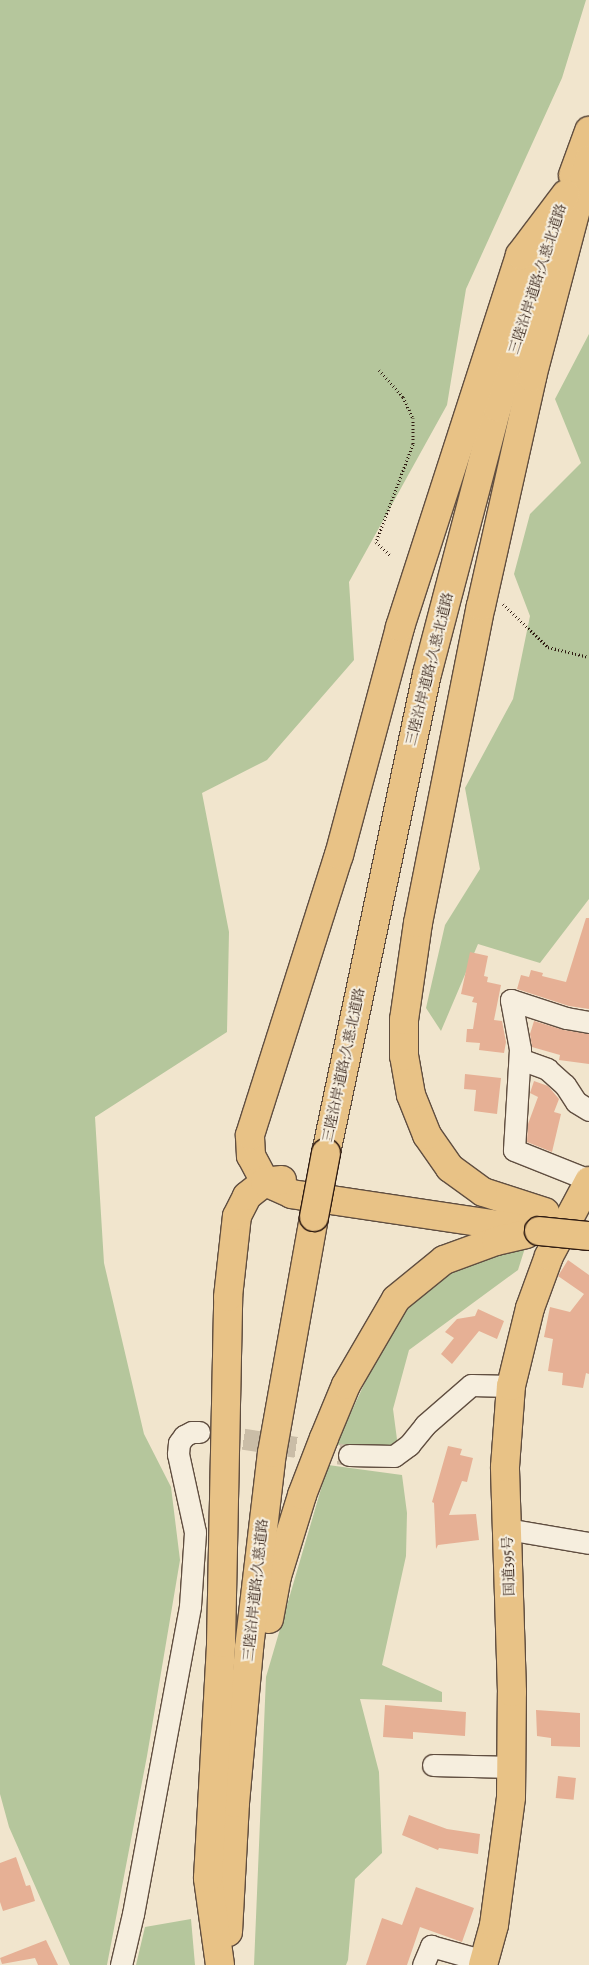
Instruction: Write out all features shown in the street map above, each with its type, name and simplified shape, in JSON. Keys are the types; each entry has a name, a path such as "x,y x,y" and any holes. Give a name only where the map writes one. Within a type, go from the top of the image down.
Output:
{"highway":[{"name":"三陸沿岸道路;久慈北道路","path":"314,1217 427,674 497,407 543,256 589,132"},
{"path":"589,158 532,377 481,606 418,923 404,1020 404,1056 411,1095 427,1135 450,1168 483,1192 542,1221 589,1236"},
{"path":"566,194 520,255 400,627 339,855 250,1135 251,1156 265,1182 292,1194 542,1221 589,1218"},
{"name":"国道395号","path":"484,1963 494,1925 511,1797 512,1692 505,1467 511,1386 530,1308 549,1256 589,1180"},
{"path":"220,1965 208,1878 221,1643 228,1297 232,1239 237,1216 247,1196 265,1182"},
{"name":"三陸沿岸道路;久慈道路","path":"226,1965 234,1803 272,1453 314,1217"},
{"path":"245,1693 266,1635 277,1576 302,1495 346,1385 396,1299 444,1260 496,1241 542,1221"}],"street":[{"path":"589,1022 566,1018 511,1000 520,1049 514,1150 589,1180"},
{"path":"520,1059 547,1069 565,1086 576,1102 589,1110"},
{"path":"349,1455 394,1456 409,1445 425,1425 471,1385 511,1386"},
{"path":"121,1965 133,1914 190,1606 195,1532 178,1454 184,1436 192,1432 199,1432"},
{"path":"507,1529 589,1543"},
{"path":"433,1765 512,1767"},
{"path":"423,1965 431,1946 484,1963"}],"path":[{"path":"379,370 403,397 413,418 413,444 376,542 390,555"},
{"path":"498,599 548,647 589,657"}],"green space":[{"path":"0,0 586,0 562,78 466,289 447,405 349,582 354,660 267,760 202,793 229,932 227,1032 95,1117 104,1263 144,1434 171,1487 180,1560 147,1756 107,1965 70,1965 9,1827 0,1794"},
{"path":"589,334 589,899 540,963 478,944 441,1031 426,1008 445,925 480,869 465,788 513,699 530,616 514,574 530,514 581,463 555,399"},
{"path":"525,1248 518,1270 409,1350 393,1409 398,1447 336,1445 392,1324 450,1269"},
{"path":"328,1465 402,1475 407,1513 406,1556 382,1665 442,1692 442,1702 360,1699 379,1772 382,1853 355,1879 346,1965 254,1965 266,1677"},
{"path":"191,1919 195,1965 136,1965 145,1927"}],"building":[{"path":"586,918 589,918 589,1009 569,1006 517,989 521,975 529,977 531,970 543,973 542,976 566,982"},
{"path":"470,952 488,956 484,976 488,977 487,982 501,985 494,1020 502,1021 506,1042 504,1053 479,1050 480,1043 466,1042 467,1029 473,1029 477,1003 472,1002 474,997 461,994"},
{"path":"534,1021 564,1030 589,1034 589,1064 559,1060 560,1055 532,1047 530,1034"},
{"path":"465,1074 501,1078 497,1114 474,1111 476,1090 464,1089"},
{"path":"534,1081 548,1086 559,1099 554,1112 561,1114 552,1152 527,1142 528,1124 538,1097 530,1093"},
{"path":"568,1260 589,1275 589,1374 586,1373 583,1388 562,1385 563,1373 548,1371 553,1339 544,1337 550,1307 570,1312 584,1294 558,1276"},
{"path":"478,1309 504,1321 497,1339 479,1331 452,1364 441,1354 454,1338 445,1332 457,1319 475,1316"},
{"path":"448,1446 462,1449 460,1455 473,1458 467,1482 462,1481 449,1515 476,1514 479,1540 438,1545 436,1549 434,1503 432,1502"},
{"path":"385,1705 466,1712 465,1736 413,1732 413,1739 383,1737"},
{"path":"536,1710 580,1713 580,1747 551,1746 551,1738 537,1736"},
{"path":"558,1776 576,1778 574,1800 556,1798"},
{"path":"409,1815 447,1829 480,1834 478,1854 439,1848 438,1850 402,1835"},
{"path":"16,1857 26,1886 30,1885 35,1901 3,1911 0,1902 0,1863"},
{"path":"416,1887 474,1908 462,1942 420,1927 407,1965 366,1965 382,1918 402,1925"},
{"path":"46,1940 58,1965 38,1965 35,1958 2,1964 0,1958"}],"tunnel":[{"path":"212,1434 349,1455"}]}
